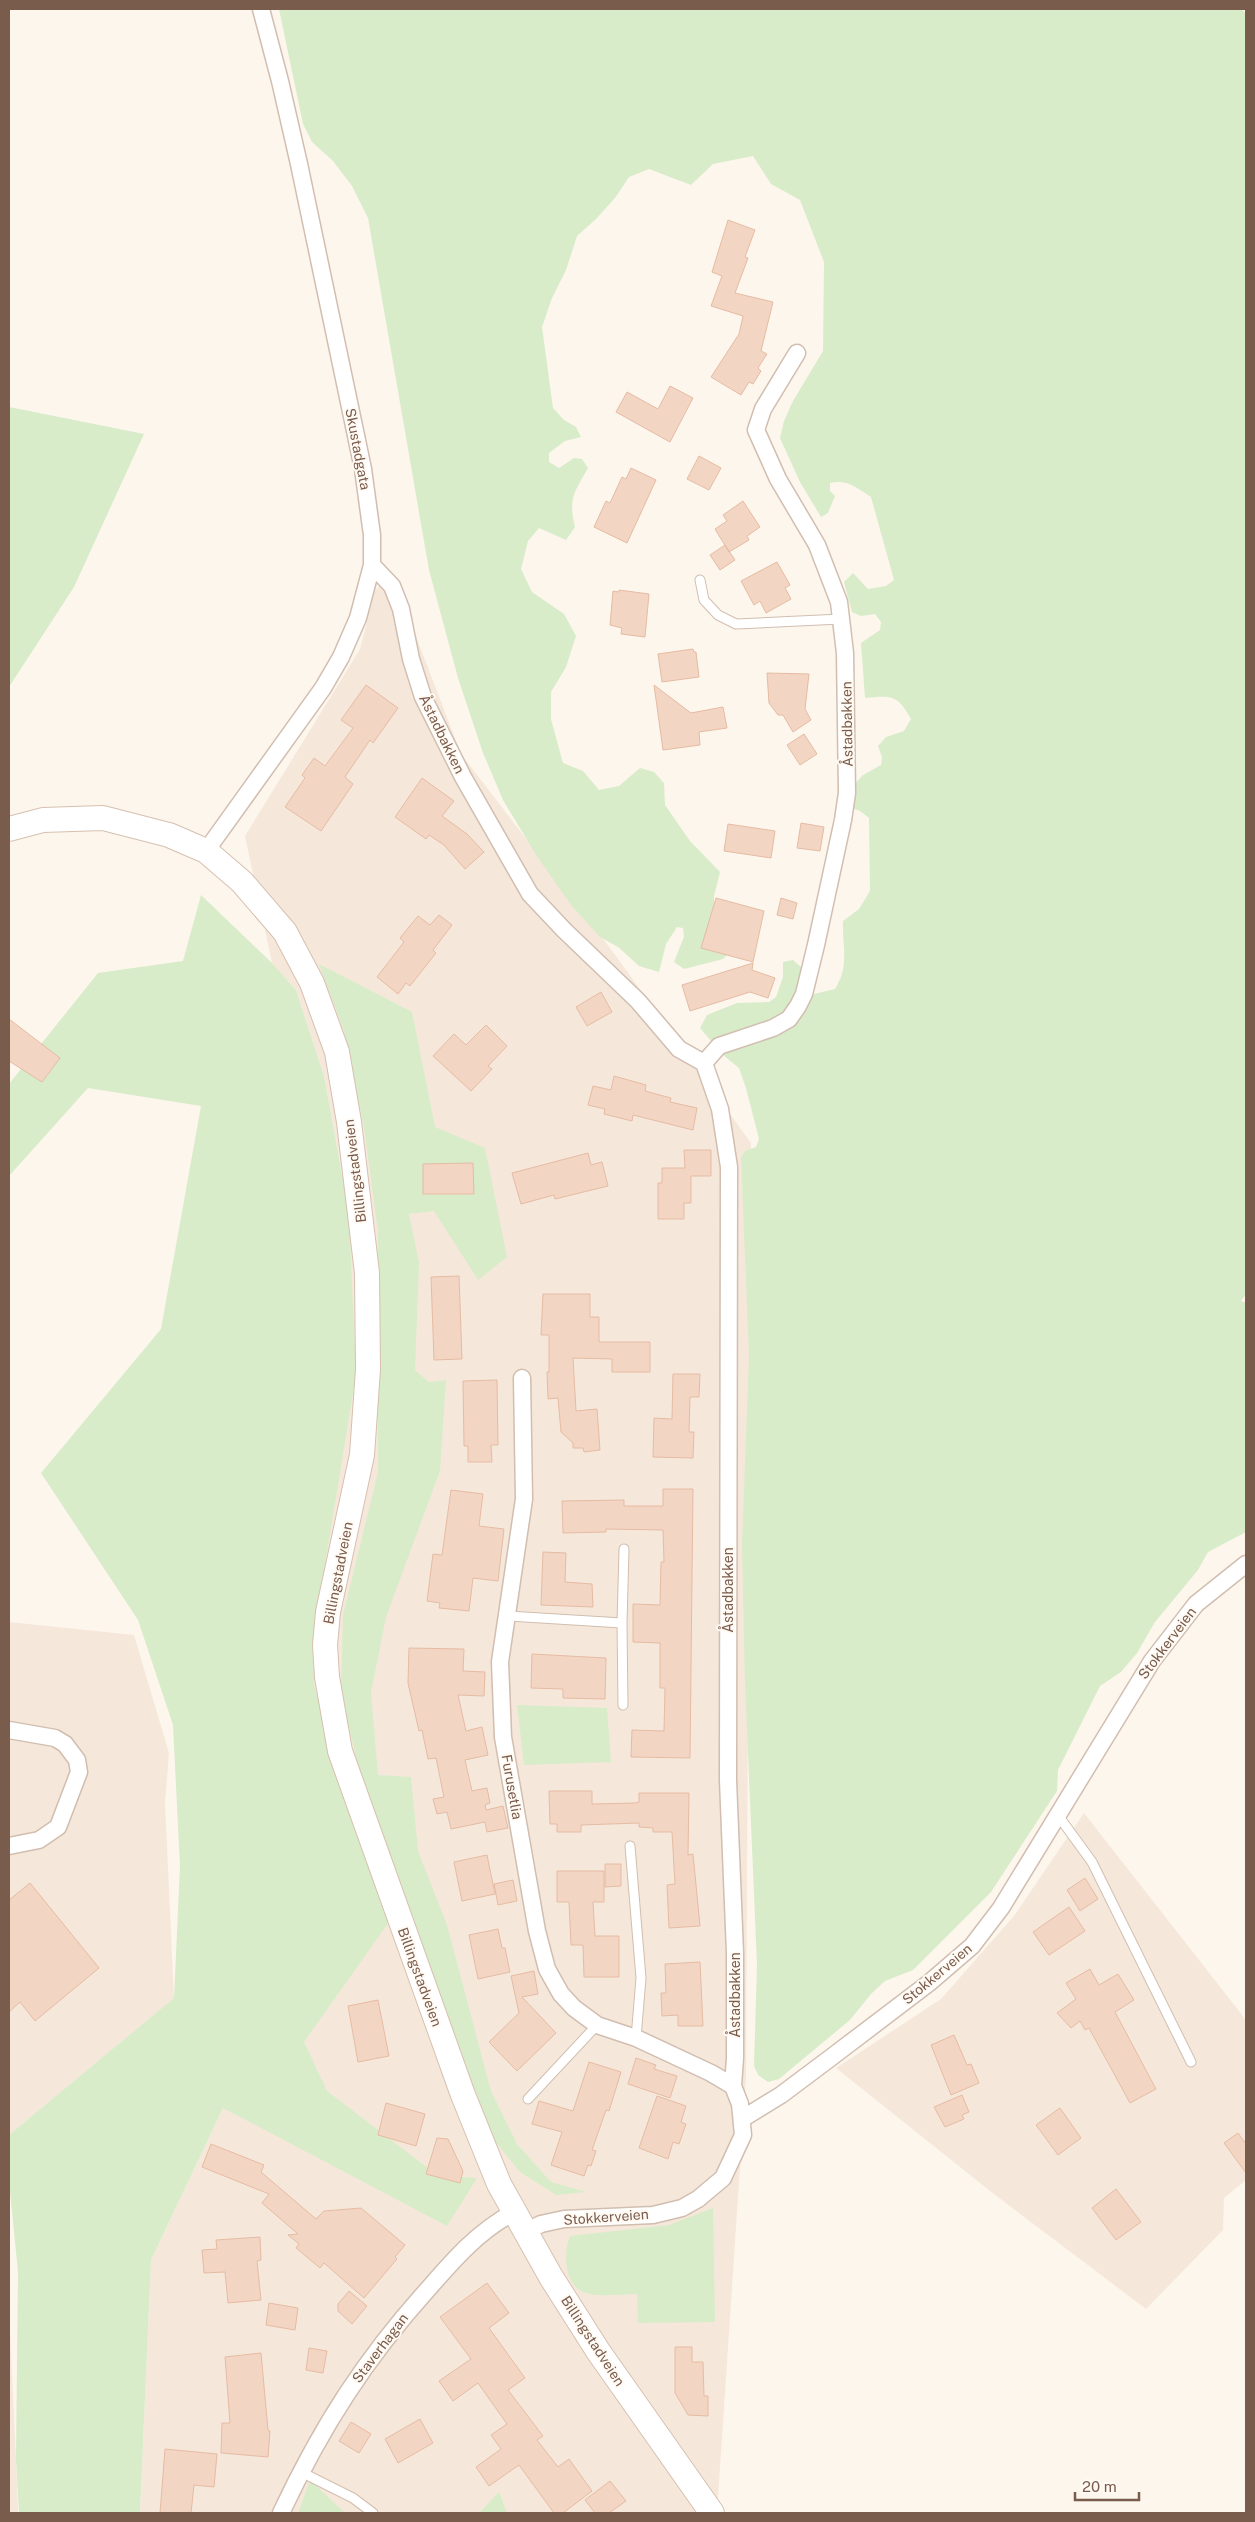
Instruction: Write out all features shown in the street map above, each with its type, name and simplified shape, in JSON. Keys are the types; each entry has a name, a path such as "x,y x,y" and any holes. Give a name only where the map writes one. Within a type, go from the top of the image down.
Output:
{"main road":[{"name":"Billingstadveien","path":"9,830 43,820 103,818 169,835 206,850 242,882 285,932 312,983 337,1052 349,1122 367,1273 368,1369 362,1455 328,1612 325,1645 332,1709 340,1751 479,2137 519,2222 598,2351 712,2513"}],"street":[{"name":"Skustadgata","path":"206,850 313,701 341,657 358,618 372,565 372,536 363,469 299,164 261,9"},
{"name":"Åstadbakken","path":"704,1063 720,1046 773,1028 789,1019 804,994 821,926 847,793 845,653 841,619 832,579 817,546 778,480 756,430 763,409 797,353"},
{"name":"Åstadbakken","path":"372,565 392,586 401,609 411,659 423,697 463,777 530,894 564,930 638,1001 680,1050 704,1063 720,1109 730,1167 728,1780 735,1953 735,2058 733,2086 740,2104 742,2119"},
{"name":"Furusetlia","path":"522,1378 524,1498 500,1662 503,1737 537,1931 547,1969 561,1994 574,2008 597,2025 636,2038 711,2073 733,2086"},
{"name":"Stokkerveien","path":"519,2222 541,2224 564,2219 653,2215 682,2208 698,2199 723,2178 735,2156 742,2135 742,2119 781,2095 834,2056 929,1983 972,1946 1001,1908 1152,1660 1196,1604 1239,1576 1246,1564"},
{"path":"9,1730 55,1738 65,1744 78,1760 79,1772 58,1827 39,1840 9,1846"},
{"name":"Staverhagan","path":"281,2513 334,2412 390,2331 468,2244 489,2226 519,2222"}],"lane":[{"path":"700,580 704,600 718,615 736,624 841,619"},
{"path":"623,1705 622,1623 624,1549"},
{"path":"508,1616 622,1623"},
{"path":"1057,1814 1092,1862 1191,2062"},
{"path":"630,1846 641,1978 636,2038"},
{"path":"528,2099 597,2025"},
{"path":"301,2472 353,2498 374,2513"}],"shaded area":[{"path":"391,571 461,754 616,956 751,1143 746,2077 717,2513 140,2513 151,2260 223,2108 338,1778 314,1684 318,1607 349,1213 324,1076 296,990 272,963 245,836 360,649 375,591"},
{"path":"9,1622 134,1635 169,1753 165,1803 174,1999 9,2135"},
{"path":"1084,1813 1246,2020 1246,2180 1224,2198 1223,2230 1146,2309 990,2191 836,2068 941,1999 1014,1916"},
{"path":"9,2308 16,2460 18,2513 9,2513"}],"green space":[{"path":"279,9 1242,9 1246,14 1246,1294 1241,1301 1246,1303 1246,1532 1208,1552 1198,1570 1155,1622 1137,1653 1121,1672 1100,1686 1058,1770 1057,1791 991,1892 913,1970 885,1981 871,1994 850,2020 779,2079 768,2082 758,2075 754,2066 757,1965 745,1683 742,1543 749,1357 741,1157 745,1151 756,1147 759,1139 739,1068 723,1055 700,1028 707,1015 737,1003 769,1002 776,997 783,977 783,962 793,960 801,967 800,982 791,1003 805,1008 814,994 835,989 840,980 844,964 843,921 859,909 870,891 869,818 860,811 841,804 842,797 863,775 881,765 882,757 878,746 886,737 904,731 911,719 902,705 893,698 865,698 861,643 880,630 881,622 875,614 861,616 852,612 844,582 853,573 868,589 886,586 894,580 871,497 847,483 830,483 830,491 835,496 828,513 821,517 800,482 780,438 784,421 793,401 823,351 824,262 800,200 771,184 753,156 713,164 691,185 649,169 629,177 615,198 577,236 566,270 552,298 542,327 553,408 564,420 576,427 581,437 565,441 549,453 549,462 559,468 574,458 582,459 588,468 572,502 575,527 566,540 539,528 528,541 521,569 532,592 564,614 576,636 566,667 551,692 551,719 563,763 583,771 599,790 619,786 640,768 654,772 664,783 665,805 690,841 720,872 714,896 714,920 736,946 723,959 684,969 674,962 684,937 683,928 677,927 666,944 659,972 639,966 618,947 600,937 571,905 536,855 503,800 483,753 458,678 429,570 368,218 352,186 333,161 312,142 303,124"},
{"path":"9,407 144,434 74,587 9,687"},
{"path":"201,895 272,963 296,990 324,1076 349,1213 356,1375 318,1607 314,1684 338,1778 389,1922 304,2042 327,2091 437,2175 477,2178 447,2226 223,2108 151,2260 140,2513 19,2513 16,2460 18,2272 9,2181 9,2135 174,1998 180,1866 173,1725 138,1620 41,1473 161,1329 201,1106 88,1088 9,1176 9,1084 98,973 183,961"},
{"path":"319,964 412,1012 435,1127 485,1148 507,1257 478,1280 434,1211 409,1214 419,1263 415,1370 429,1382 446,1380 440,1471 386,1617 371,1692 378,1775 411,1777 418,1851 447,1925 491,2091 517,2144 551,2182 586,2192 556,2195 520,2172 493,2139 360,1774 341,1693 343,1615 378,1472 378,1232 364,1127 344,1031"},
{"path":"517,1705 607,1708 611,1762 524,1765"},
{"path":"713,2208 715,2322 638,2323 637,2294 590,2294 575,2286 571,2279 566,2262 570,2236 669,2225"},
{"path":"310,2480 345,2513 298,2513"},
{"path":"499,2492 507,2513 479,2513"}],"building":[{"path":"728,220 755,230 745,257 748,258 735,293 773,302 761,351 767,354 758,368 761,371 753,384 749,382 741,395 711,377 739,334 743,316 711,306 722,276 712,272"},
{"path":"670,386 693,398 670,442 616,412 627,392 658,409"},
{"path":"699,456 721,468 709,490 687,479"},
{"path":"631,468 656,480 627,543 594,527 606,501 610,503 622,477 626,479"},
{"path":"743,501 760,527 747,536 749,540 729,552 715,529 727,521 723,515"},
{"path":"725,545 735,560 720,570 710,555"},
{"path":"777,562 790,585 785,588 791,599 766,613 760,601 754,605 741,581"},
{"path":"619,590 649,594 645,637 621,634 622,628 610,625 613,591 619,592"},
{"path":"693,649 696,652 699,677 662,682 658,654"},
{"path":"767,673 809,674 805,709 811,720 793,732 783,715 778,715 769,703"},
{"path":"366,685 398,708 373,743 370,740 345,777 353,784 321,831 285,807 305,778 302,775 314,758 325,766 353,728 341,720"},
{"path":"654,685 691,713 723,707 727,728 699,732 700,745 663,750"},
{"path":"804,734 817,754 800,765 787,745"},
{"path":"422,778 454,801 442,816 467,834 484,852 465,869 444,845 429,835 426,839 395,817"},
{"path":"801,823 824,827 820,851 797,848"},
{"path":"728,824 775,831 771,858 724,851"},
{"path":"716,898 764,911 753,962 701,948"},
{"path":"781,898 797,903 793,919 777,915"},
{"path":"439,915 452,925 433,950 436,953 410,986 406,983 398,994 377,977 404,942 400,938 418,916 430,925"},
{"path":"753,963 752,970 775,978 768,998 750,992 690,1011 682,985"},
{"path":"601,992 612,1012 587,1026 576,1007"},
{"path":"9,1019 60,1058 42,1082 9,1061"},
{"path":"486,1025 507,1046 488,1066 492,1069 471,1091 433,1056 454,1034 466,1045"},
{"path":"614,1076 646,1085 645,1091 671,1098 670,1102 697,1108 693,1130 633,1115 632,1121 604,1114 605,1109 588,1105 593,1086 611,1090"},
{"path":"684,1150 711,1150 711,1176 691,1176 691,1203 684,1203 684,1219 658,1219 658,1183 662,1183 662,1168 685,1168"},
{"path":"588,1153 591,1165 602,1162 608,1186 555,1199 554,1195 521,1204 512,1173"},
{"path":"473,1163 474,1194 423,1194 423,1164"},
{"path":"459,1276 462,1359 434,1360 431,1277"},
{"path":"543,1294 590,1294 590,1317 599,1317 599,1342 650,1342 650,1372 612,1372 612,1359 573,1358 576,1411 597,1409 600,1450 584,1452 583,1448 573,1448 573,1443 561,1432 558,1398 548,1399 549,1335 541,1335"},
{"path":"673,1374 700,1374 699,1397 690,1397 689,1432 694,1432 693,1458 653,1457 654,1418 672,1419"},
{"path":"497,1380 498,1445 491,1445 492,1462 468,1462 468,1446 464,1446 463,1381"},
{"path":"663,1489 693,1489 690,1758 631,1757 632,1730 664,1731 665,1688 660,1688 660,1643 633,1642 633,1604 660,1605 661,1562 664,1562 663,1530 606,1529 606,1532 563,1533 562,1501 624,1500 624,1506 663,1506"},
{"path":"451,1490 483,1494 479,1526 504,1529 498,1581 473,1578 469,1611 439,1608 440,1603 427,1601 433,1554 442,1555"},
{"path":"543,1552 566,1553 565,1582 592,1584 593,1607 541,1605"},
{"path":"409,1648 464,1649 463,1671 485,1672 484,1696 458,1695 466,1731 482,1727 488,1755 465,1760 472,1791 487,1788 490,1803 485,1805 486,1810 503,1806 508,1828 487,1832 485,1822 451,1829 447,1812 437,1814 433,1799 444,1797 436,1758 428,1759 422,1730 419,1731 408,1683"},
{"path":"532,1654 606,1658 605,1699 563,1698 563,1689 531,1688"},
{"path":"549,1791 592,1791 592,1804 635,1803 639,1802 639,1793 689,1793 688,1855 693,1854 700,1926 669,1928 667,1885 675,1884 672,1832 653,1832 653,1828 639,1827 639,1823 581,1825 581,1832 557,1832 557,1824 550,1824"},
{"path":"487,1855 495,1894 462,1901 454,1862"},
{"path":"605,1864 621,1864 621,1886 605,1887"},
{"path":"557,1871 604,1871 604,1902 593,1902 595,1936 619,1936 619,1977 584,1977 583,1945 571,1945 569,1902 557,1902"},
{"path":"1085,1878 1098,1899 1080,1911 1067,1890"},
{"path":"513,1880 517,1901 498,1905 494,1884"},
{"path":"30,1883 99,1968 35,2021 20,2002 9,2012 9,1900"},
{"path":"1069,1907 1085,1931 1049,1955 1033,1932"},
{"path":"498,1929 502,1948 505,1948 510,1972 478,1979 469,1935"},
{"path":"700,1962 703,2026 678,2026 678,2015 662,2016 661,1993 666,1993 665,1964"},
{"path":"1090,1969 1099,1985 1118,1974 1134,2000 1115,2012 1156,2089 1130,2103 1089,2028 1085,2030 1080,2021 1071,2028 1057,2013 1076,1999 1066,1983"},
{"path":"534,1971 538,1994 522,1997 556,2033 517,2071 489,2042 519,2013 511,1976"},
{"path":"378,2000 389,2056 358,2062 348,2006"},
{"path":"954,2035 967,2065 971,2064 979,2083 951,2095 931,2045"},
{"path":"636,2058 656,2065 654,2069 677,2076 670,2098 628,2084"},
{"path":"589,2062 621,2072 609,2111 606,2110 592,2150 596,2151 591,2166 588,2165 584,2176 551,2165 562,2132 532,2124 539,2101 573,2111"},
{"path":"962,2095 969,2112 962,2115 964,2119 945,2127 934,2107"},
{"path":"657,2096 686,2106 681,2122 686,2124 679,2144 673,2142 668,2159 639,2148"},
{"path":"386,2103 425,2114 416,2146 378,2135"},
{"path":"1060,2108 1081,2138 1058,2155 1036,2125"},
{"path":"1238,2133 1246,2144 1246,2173 1224,2143"},
{"path":"437,2138 448,2139 463,2171 460,2183 426,2174"},
{"path":"211,2144 264,2165 261,2172 316,2219 324,2211 361,2208 405,2245 395,2257 397,2259 364,2298 324,2263 320,2268 296,2248 299,2244 288,2235 298,2234 262,2203 269,2194 202,2167"},
{"path":"1116,2189 1141,2222 1116,2240 1092,2208"},
{"path":"260,2237 261,2260 257,2261 261,2300 228,2303 225,2272 204,2273 202,2250 217,2249 216,2240"},
{"path":"487,2283 509,2313 489,2328 525,2378 508,2390 543,2436 537,2440 558,2467 569,2459 592,2491 563,2513 554,2513 519,2465 489,2486 476,2467 501,2449 491,2435 507,2424 478,2383 453,2401 439,2381 471,2359 440,2317"},
{"path":"349,2291 367,2306 352,2324 338,2311 338,2304"},
{"path":"269,2303 298,2308 295,2330 266,2325"},
{"path":"675,2347 692,2347 692,2362 703,2362 704,2396 708,2396 708,2416 688,2415 675,2393"},
{"path":"309,2348 327,2351 323,2373 306,2370"},
{"path":"261,2353 268,2430 270,2431 268,2457 221,2453 222,2423 230,2423 225,2357"},
{"path":"420,2419 433,2443 398,2463 385,2439"},
{"path":"351,2422 371,2434 359,2453 339,2441"},
{"path":"165,2449 217,2454 214,2487 194,2485 191,2513 160,2513"},
{"path":"610,2481 626,2501 609,2513 595,2513 585,2500"}]}
